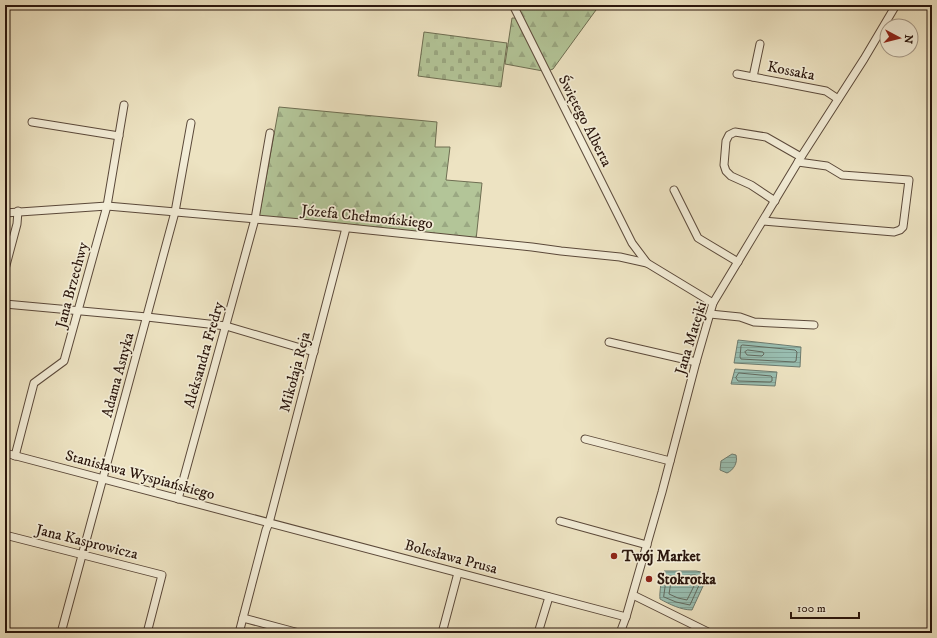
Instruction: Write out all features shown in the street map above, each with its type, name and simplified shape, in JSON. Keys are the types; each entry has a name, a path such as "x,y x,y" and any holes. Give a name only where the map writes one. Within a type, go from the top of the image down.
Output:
{"street":[{"name":"Świętego Alberta","path":"514,5 549,78 635,247 647,263"},
{"name":"Jana Matejki","path":"620,633 633,595 713,303 896,5"},
{"path":"753,77 760,44"},
{"name":"Kossaka","path":"737,74 826,91 838,99"},
{"name":"Jana Brzechwy","path":"15,456 34,383 64,362 107,206 124,105"},
{"path":"32,122 119,136"},
{"name":"Adama Asnyka","path":"61,633 175,212 191,123"},
{"path":"763,221 894,232 904,227 909,180 842,175 827,166 800,160 766,137 735,132 731,133 726,141 724,164 726,171 731,176 751,185 776,201"},
{"name":"Aleksandra Fredry","path":"178,499 255,219 270,133"},
{"path":"674,190 698,238 738,262"},
{"name":"Józefa Chełmońskiego","path":"5,213 107,206 346,228 532,247 627,259 647,263 713,303"},
{"path":"5,269 17,224 18,211"},
{"name":"Mikołaja Reja","path":"239,633 346,228"},
{"path":"627,259 633,254 635,247"},
{"path":"5,304 226,326 314,352"},
{"path":"710,314 740,317 754,322 814,325"},
{"path":"609,342 696,362"},
{"path":"585,439 670,461"},
{"name":"Stanisława Wyspiańskiego","path":"5,453 269,523"},
{"path":"560,521 647,545"},
{"name":"Bolesława Prusa","path":"269,523 626,618"},
{"name":"Jana Kasprowicza","path":"5,535 162,575 147,633"},
{"path":"442,633 458,573"},
{"path":"633,595 710,633"},
{"path":"538,633 549,597"},
{"path":"243,618 299,633"}],"green space":[{"path":"516,5 597,5 596,10 553,69 548,71"},
{"path":"512,18 516,18 543,71 505,64"},
{"path":"424,32 507,43 501,87 418,76"},
{"path":"279,107 437,122 435,147 450,147 446,180 482,183 476,240 259,217"}],"water":[{"path":"738,340 801,347 800,367 734,363"},
{"path":"735,369 777,372 775,386 731,384"},
{"path":"732,454 736,455 736,463 733,468 727,473 720,470 721,461"},
{"path":"664,571 701,572 704,584 692,610 679,608 660,599 662,576"}],"place":[{"name":"Twój Market","path":"614,556"},
{"name":"Stokrotka","path":"649,579"}]}
